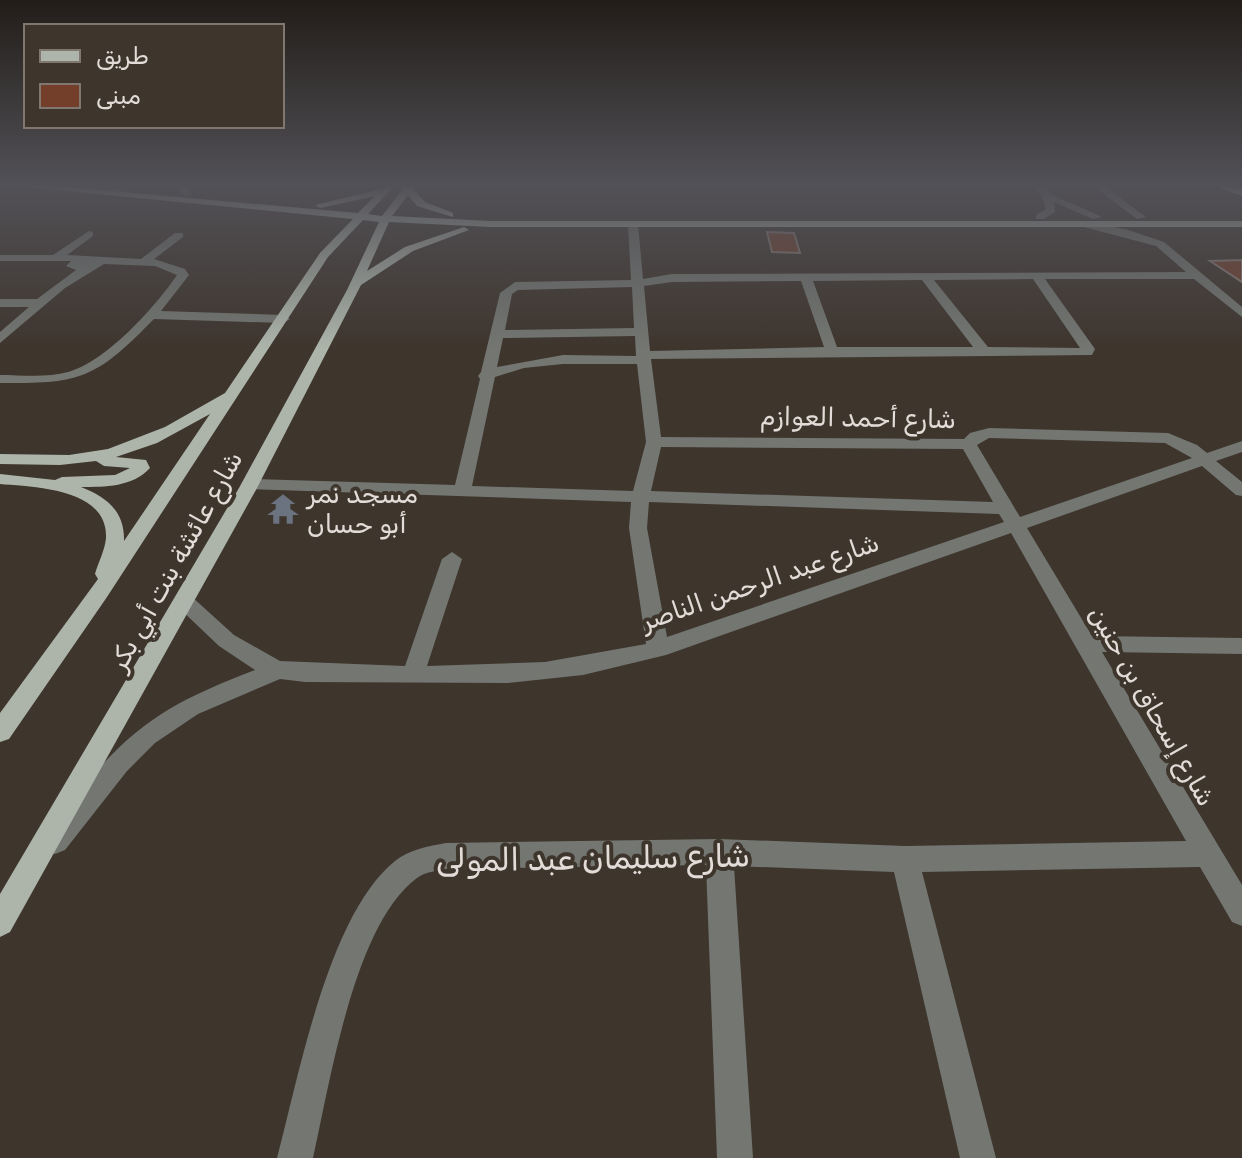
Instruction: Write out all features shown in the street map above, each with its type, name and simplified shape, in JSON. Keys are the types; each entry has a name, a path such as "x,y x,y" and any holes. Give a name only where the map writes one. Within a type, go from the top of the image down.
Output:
{"main road":[{"name":"شارع عائشة بنت أبي بكر","path":"0,732 100,592 283,319 330,240"},
{"path":"330,240 364,243"},
{"name":"شارع عائشة بنت أبي بكر","path":"0,922 250,484 353,290 367,240"},
{"path":"353,290 384,261 427,240"},
{"path":"71,460 145,442 170,432 193,420 239,384"},
{"path":"0,459 132,461 140,464 141,468 133,475 114,480 54,483 1,481"},
{"path":"54,483 98,502 110,518 115,535 100,592"}],"street":[{"path":"54,259 81,240"},
{"path":"140,262 172,240"},
{"path":"634,240 643,357 654,442 648,475 640,496 638,528 642,569 658,649"},
{"path":"1148,240 1160,244 1241,311"},
{"path":"0,258 54,259 86,264"},
{"path":"0,265 140,262 176,267 183,275 149,315 88,370 51,379 0,379"},
{"path":"0,339 86,264"},
{"path":"924,275 984,352"},
{"path":"485,376 513,365 547,359 832,351 1087,352 1088,349 1036,275"},
{"path":"462,492 495,334 506,293 515,286 638,283 672,278 1195,275"},
{"path":"806,277 832,351"},
{"path":"0,303 40,303"},
{"path":"149,315 283,319"},
{"path":"495,334 641,332"},
{"path":"968,444 976,436 989,433 1152,436 1180,442 1208,460 1242,491"},
{"name":"شارع أحمد العوازم","path":"654,442 968,444 1010,518"},
{"name":"شارع عبد الرحمن الناصر","path":"184,601 218,636 239,652 279,670 508,676 565,671 618,661 658,649 1010,518 1208,460 1242,446"},
{"path":"250,484 640,496 1010,518"},
{"name":"شارع إسحاق بن حنين","path":"1010,518 1242,912"},
{"path":"413,675 452,559"},
{"path":"1085,644 1242,646"},
{"name":"شارع عبد الرحمن الناصر","path":"35,863 136,746 161,724 191,707 279,670"},
{"path":"719,852 735,1158"},
{"name":"شارع سليمان عبد المولى","path":"295,1158 359,931 381,893 404,870 424,860 446,856 719,852 905,859 1206,854"},
{"path":"905,859 978,1158"}],"building":[{"path":"769,240 796,240 800,253 772,252"},
{"path":"1242,260 1242,282 1210,261"}],"place":[{"name":"مسجد نمر أبو حسان","path":"283,509"}]}
